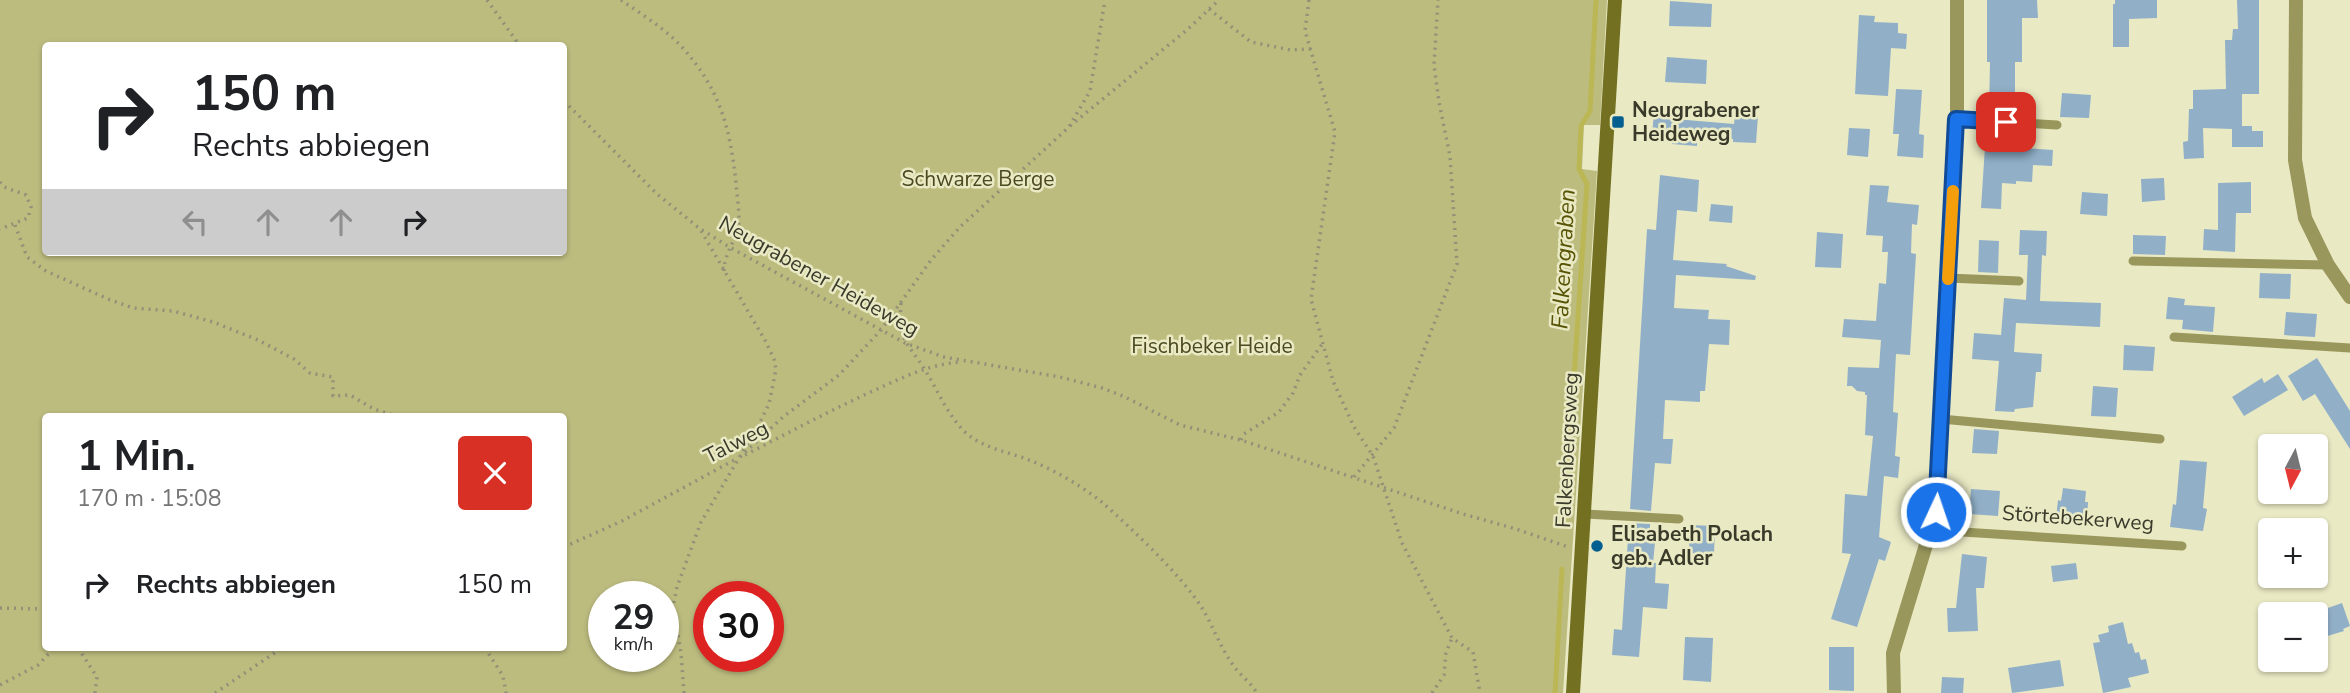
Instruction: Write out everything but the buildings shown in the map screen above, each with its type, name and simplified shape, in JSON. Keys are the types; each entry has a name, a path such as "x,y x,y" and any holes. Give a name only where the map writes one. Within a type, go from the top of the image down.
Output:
{"street":[{"name":"Falkenbergsweg","path":"1573,693 1615,0"},
{"path":"1894,693 1893,653 1936,512 1956,119 1957,0"},
{"path":"2296,0 2295,160 2305,218 2328,265 2350,297"}],"lane":[{"path":"1956,119 2057,124"},
{"path":"2133,261 2328,265"},
{"path":"1948,278 2019,281"},
{"path":"2174,337 2350,348"},
{"path":"1941,419 2160,439"},
{"path":"1585,514 1679,519"},
{"name":"Störtebekerweg","path":"1931,530 2182,546"}],"path":[{"path":"487,0 517,42"},
{"path":"621,0 680,45 708,85 725,116 732,149 739,217 731,248 724,261 725,276"},
{"path":"1069,127 1090,91 1105,0"},
{"path":"740,457 783,416 839,375 881,330 931,260 960,227 1069,127 1188,29 1219,0"},
{"path":"1309,0 1305,31 1335,132 1311,299 1333,381 1354,427 1373,456 1402,543 1452,638 1473,652 1480,693"},
{"path":"1354,477 1394,428 1457,264 1450,156 1438,102 1434,65 1438,0"},
{"path":"1209,9 1251,42 1292,50 1311,49"},
{"name":"Neugrabener Heideweg","path":"567,104 656,194 699,228 905,343 944,357 1060,377 1102,388 1180,425 1241,439 1583,552"},
{"path":"0,182 4,187 26,195 31,207 28,218 0,229"},
{"path":"15,225 27,257 47,271 133,308 173,311 213,322 258,340 294,359 310,373 333,377 332,396 350,395 387,413"},
{"path":"684,693 673,607 677,587 701,522 769,404 776,369 766,342 699,228"},
{"path":"901,302 899,325 905,343 965,432 980,443 1034,462 1089,492 1105,506 1171,571 1202,608 1233,665 1257,693"},
{"path":"1241,439 1279,412 1293,393 1300,375 1323,343"},
{"name":"Talweg","path":"567,543 622,521 838,407 924,368 971,361"},
{"path":"0,608 42,609"},
{"path":"1432,693 1444,675 1446,653 1452,638"},
{"path":"0,685 38,665 51,651"},
{"path":"80,651 97,677 96,693"},
{"path":"215,693 278,651"},
{"path":"487,651 503,676 506,693"}],"green space":[{"name":"Schwarze Berge","path":"0,0 1607,0 1600,125 1584,125 1582,169 1597,171 1563,693 0,693"}],"waterway":[{"name":"Falkengraben","path":"1564,524 1587,184 1579,169 1581,126 1590,111 1596,0"},
{"name":"Falkengraben","path":"1555,693 1562,569"}],"slow traffic":[{"path":"1948,279 1953,191"}],"place":[{"name":"Neugrabener Heideweg","path":"1618,122"},
{"name":"Elisabeth Polach geb. Adler","path":"1597,546"}],"route":[{"path":"1936,512 1956,119 2006,122"}],"park label":[{"name":"Fischbeker Heide","path":"1212,346"}]}
